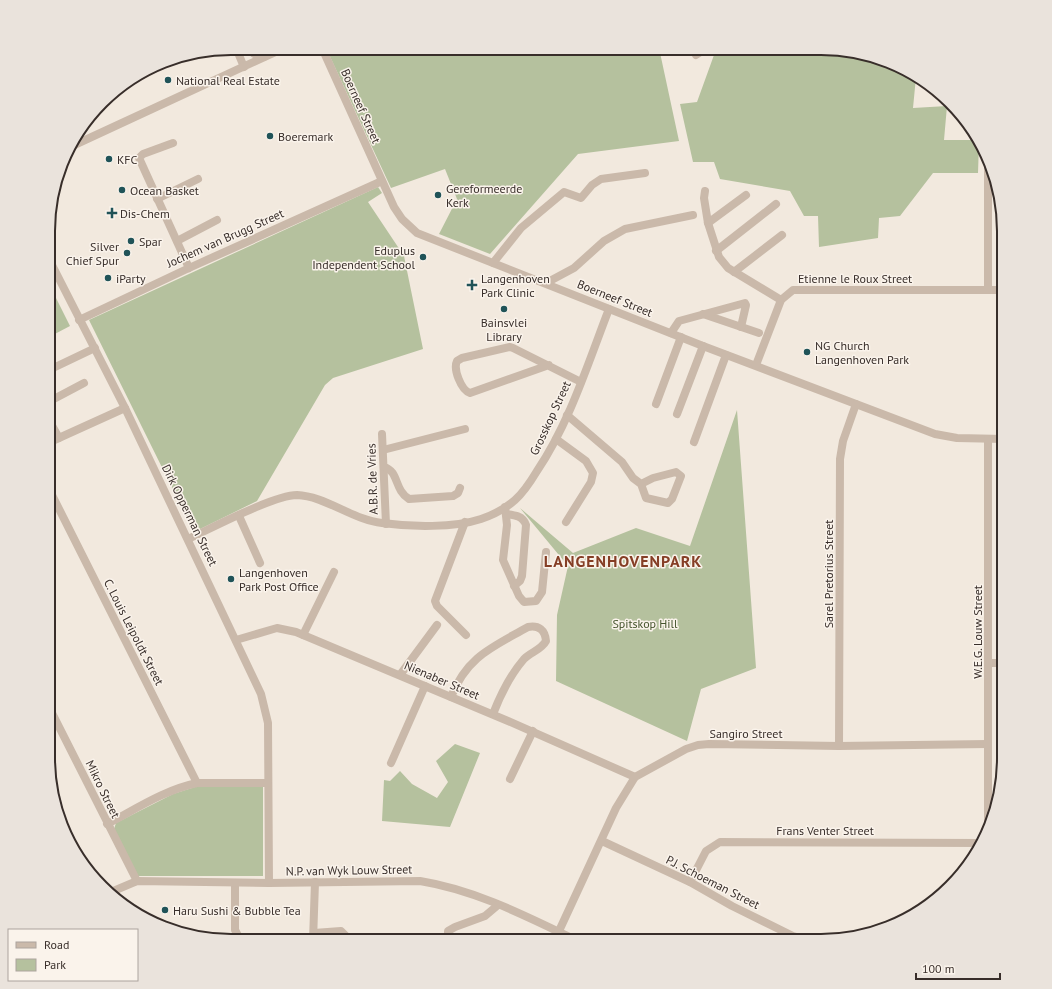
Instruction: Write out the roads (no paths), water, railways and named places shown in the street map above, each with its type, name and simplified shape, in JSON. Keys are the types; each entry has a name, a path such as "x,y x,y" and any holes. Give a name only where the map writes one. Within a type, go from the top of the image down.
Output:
{"street":[{"path":"233,72 238,63 237,55"},
{"path":"239,55 244,67"},
{"path":"250,55 253,63"},
{"path":"256,55 264,58"},
{"path":"81,140 270,55"},
{"name":"Boerneef Street","path":"325,55 382,181 402,219 412,230 726,355 935,434 957,438 997,439"},
{"path":"173,143 143,154 139,158 188,268"},
{"path":"493,263 521,228 564,192 581,198 592,184 601,179 645,173"},
{"path":"988,174 988,290"},
{"path":"157,199 198,179"},
{"name":"Jochem van Brugg Street","path":"79,320 188,268 382,181"},
{"path":"705,191 704,198 708,223 716,251 723,263 734,272 781,300 756,366"},
{"path":"708,223 746,195"},
{"path":"716,251 776,204"},
{"path":"546,283 574,268 604,241 625,230 693,215"},
{"path":"177,241 217,220"},
{"path":"734,272 782,235"},
{"name":"Dirk Opperman Street","path":"55,271 125,408 236,640 266,709 268,722 269,883"},
{"name":"Etienne le Roux Street","path":"781,300 793,290 997,290"},
{"path":"671,333 679,321 745,303 746,305 741,327"},
{"name":"Grosskop Street","path":"188,539 277,499 297,495 313,499 351,514 386,524 409,526 465,522 481,519 506,510 527,485 550,452 568,416 609,309"},
{"path":"703,314 759,333"},
{"path":"656,404 681,337"},
{"path":"677,414 703,346"},
{"path":"549,365 470,393 463,387 456,366 457,360 462,358 510,347 549,365 581,382"},
{"path":"55,367 95,348"},
{"path":"694,442 726,355"},
{"path":"55,398 84,383"},
{"name":"Sarel Pretorius Street","path":"839,746 840,459 843,441 856,404"},
{"path":"55,440 125,408"},
{"path":"568,416 622,462 629,474 641,484 644,496 647,499 668,503 672,499 681,476 676,472 653,478 641,484"},
{"path":"383,450 465,429"},
{"path":"55,431 59,438"},
{"name":"A.B.R. de Vries","path":"382,434 386,524"},
{"path":"556,439 586,461 593,473 591,482 566,522"},
{"name":"W.E.G. Louw Street","path":"988,439 988,815"},
{"path":"384,467 394,473 398,489 409,499 453,496 458,493 460,488"},
{"name":"C. Louis Leipoldt Street","path":"55,501 197,783"},
{"path":"514,586 520,581 522,576 526,525 522,518 506,510 503,560 514,586 520,599 524,602 534,602 539,599 542,592 546,552"},
{"path":"239,516 260,563"},
{"path":"465,522 435,601 437,606 466,635"},
{"path":"303,635 334,572"},
{"path":"400,675 437,625"},
{"path":"451,697 460,676 479,656 528,627 539,627 543,632 546,641 542,647 528,656 516,670 498,701 493,714"},
{"name":"Nienaber Street","path":"236,640 277,628 287,629 533,731 635,777"},
{"path":"989,663 997,663"},
{"path":"391,763 425,686"},
{"name":"Mikro Street","path":"55,719 137,882"},
{"path":"510,779 533,731"},
{"name":"Sangiro Street","path":"559,931 616,808 635,777 675,754 698,745 839,746 988,744"},
{"path":"107,824 168,792 197,783 268,783"},
{"name":"P.J. Schoeman Street","path":"602,841 690,882 732,906 789,934"},
{"name":"Frans Venter Street","path":"690,882 706,851 720,842 975,843"},
{"name":"N.P. van Wyk Louw Street","path":"115,890 137,882 269,883 420,881 441,884 468,892 565,934"},
{"path":"313,934 315,882"},
{"path":"235,883 235,930 237,934"},
{"path":"448,934 451,929 479,919 498,905"},
{"path":"327,934 341,931 344,934"}],"place":[{"name":"National Real Estate","path":"168,80"},
{"name":"Boeremark","path":"270,136"},
{"name":"KFC","path":"109,159"},
{"name":"Ocean Basket","path":"122,190"},
{"name":"Gereformeerde Kerk","path":"438,195"},
{"name":"Dis-Chem","path":"112,213"},
{"name":"Spar","path":"131,241"},
{"name":"Silver Chief Spur","path":"127,253"},
{"name":"Eduplus Independent School","path":"423,257"},
{"name":"iParty","path":"108,278"},
{"name":"Langenhoven Park Clinic","path":"472,285"},
{"name":"Bainsvlei Library","path":"504,309"},
{"name":"NG Church Langenhoven Park","path":"807,352"},
{"name":"Langenhoven Park Post Office","path":"231,579"},
{"name":"Haru Sushi & Bubble Tea","path":"165,910"}],"district":[{"name":"LANGENHOVENPARK","path":"623,561"}],"park label":[{"name":"Spitskop Hill","path":"645,623"}]}
